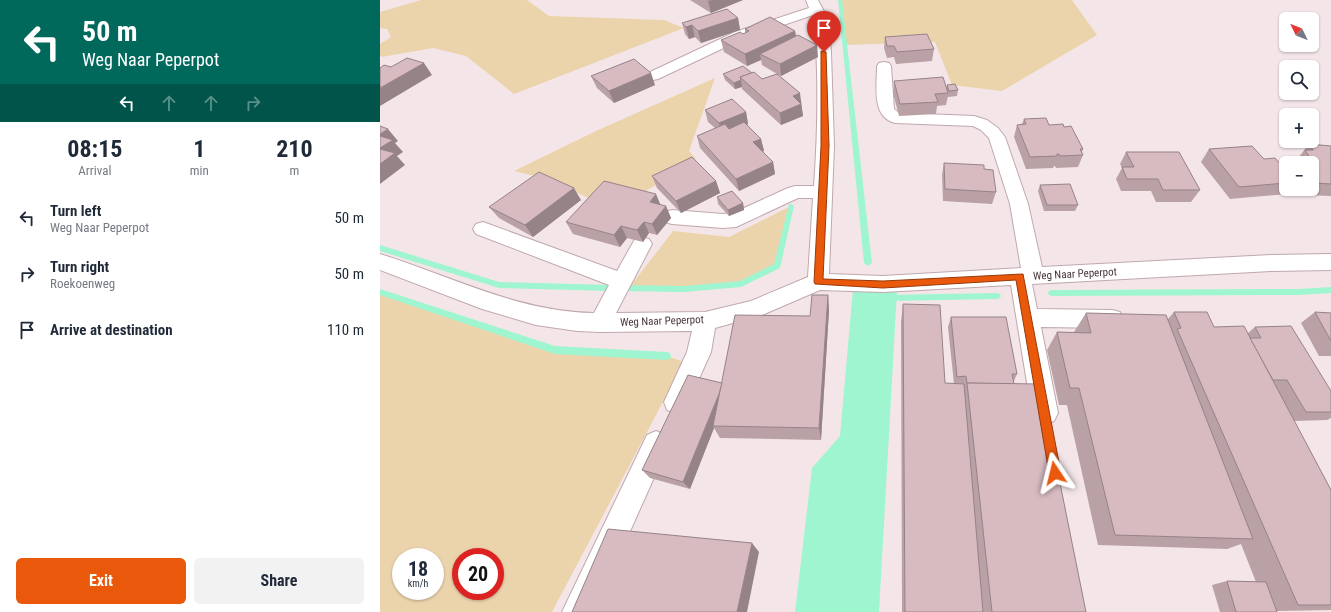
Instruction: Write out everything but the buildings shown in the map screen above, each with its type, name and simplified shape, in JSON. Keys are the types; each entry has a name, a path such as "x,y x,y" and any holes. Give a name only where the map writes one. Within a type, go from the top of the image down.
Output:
{"street":[{"path":"652,76 740,35 814,5 821,19 824,52 825,146 818,282"},
{"path":"884,66 886,109 889,114 895,118 974,120 990,128 997,138 1019,204 1026,276 1028,318 1048,434"},
{"path":"672,217 724,221 736,220 795,192 823,192"},
{"path":"483,229 622,281"},
{"path":"600,323 642,244"},
{"name":"Weg Naar Peperpot","path":"380,262 490,303 536,316 577,322 658,323 705,321 754,309 818,282 883,284 1256,264 1331,262"},
{"path":"1028,318 1135,320"},
{"path":"578,612 699,352 705,321"}],"shaded area":[{"path":"421,0 527,0 549,16 664,20 684,28 514,94 466,56 433,48 382,57 380,55 380,44 391,37 387,29 380,28 380,12"},
{"path":"840,0 1072,0 1097,35 1002,91 952,85 935,42 845,45"},
{"path":"715,78 689,151 696,159 640,195 592,200 551,180 514,171 596,131"},
{"path":"791,206 777,266 741,284 684,289 629,288 673,231 729,237"},
{"path":"853,289 897,291 879,612 795,612 812,468 840,436"},
{"path":"380,292 555,350 667,356 684,362 552,612 380,612"}],"waterway":[{"path":"840,0 868,263"},
{"path":"622,288 684,289 741,284 777,266 791,206"},
{"path":"380,248 499,285 611,288"},
{"path":"1052,293 1298,292 1331,290"},
{"path":"380,292 555,350 667,356"},
{"path":"886,298 997,296"}],"route":[{"path":"824,52 825,146 818,282 883,284 1020,276 1055,473"}]}
